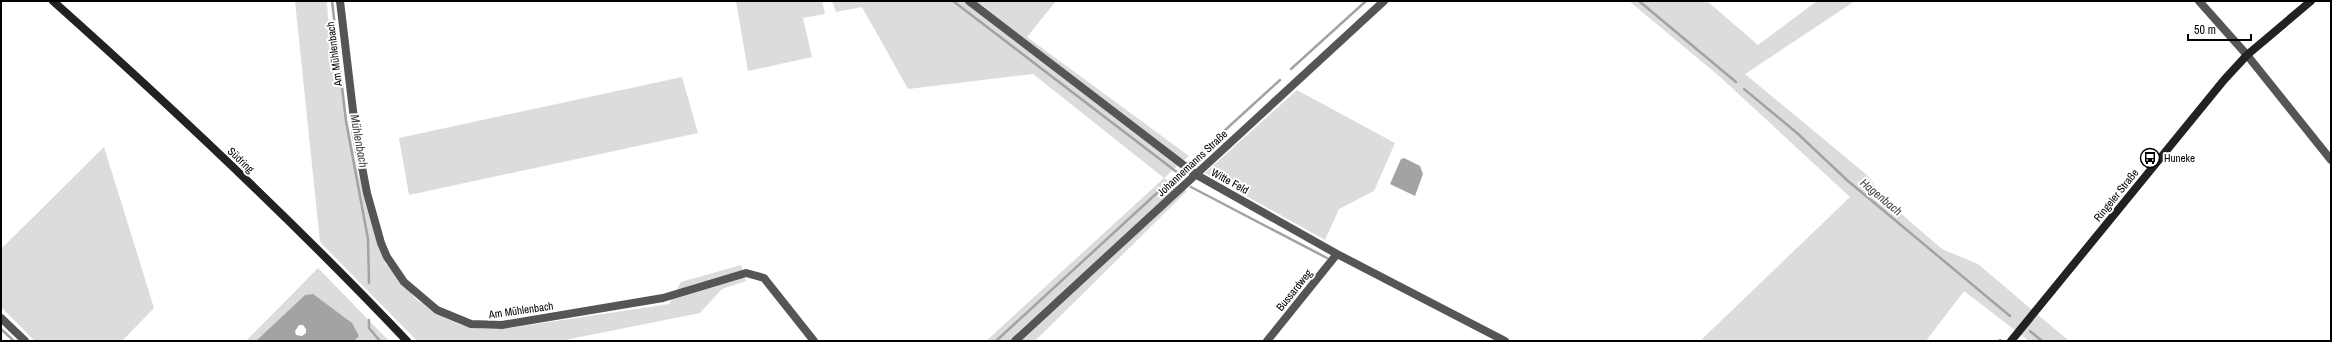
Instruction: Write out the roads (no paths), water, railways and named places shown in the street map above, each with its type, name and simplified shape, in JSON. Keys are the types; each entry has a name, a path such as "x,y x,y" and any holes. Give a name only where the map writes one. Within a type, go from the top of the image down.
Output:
{"main road":[{"name":"Südring","path":"53,1 170,106 365,297 407,341"},
{"name":"Ringeler Straße","path":"2011,341 2207,100 2247,55 2311,1"}],"street":[{"name":"Am Mühlenbach","path":"340,1 356,136 367,193 381,243 387,258 404,282 437,310 471,324 502,325 663,298 746,273 764,278 814,341"},
{"name":"Witte Feld","path":"970,1 1195,174 1337,254 1505,341"},
{"name":"Johannemanns Straße","path":"1015,341 1384,1"},
{"path":"2199,1 2247,55 2331,160"},
{"name":"Bussardweg","path":"1267,341 1337,254"},
{"path":"1,318 25,341"}],"waterway":[{"name":"Mühlenbach","path":"332,1 346,121 368,239 369,283"},
{"path":"953,1 1178,173"},
{"path":"1291,69 1366,1"},
{"name":"Hagenbach","path":"1639,1 1736,82"},
{"path":"1188,164 1280,80"},
{"name":"Hagenbach","path":"1744,89 1797,133 1848,181 2010,316"},
{"path":"996,341 1182,170"},
{"path":"1191,187 1327,258"},
{"name":"Mühlenbach","path":"369,320 369,328 380,341"},
{"path":"1,329 14,341"},
{"name":"Hagenbach","path":"2030,331 2042,341"}],"place":[{"name":"Huneke","path":"2150,158"}]}
